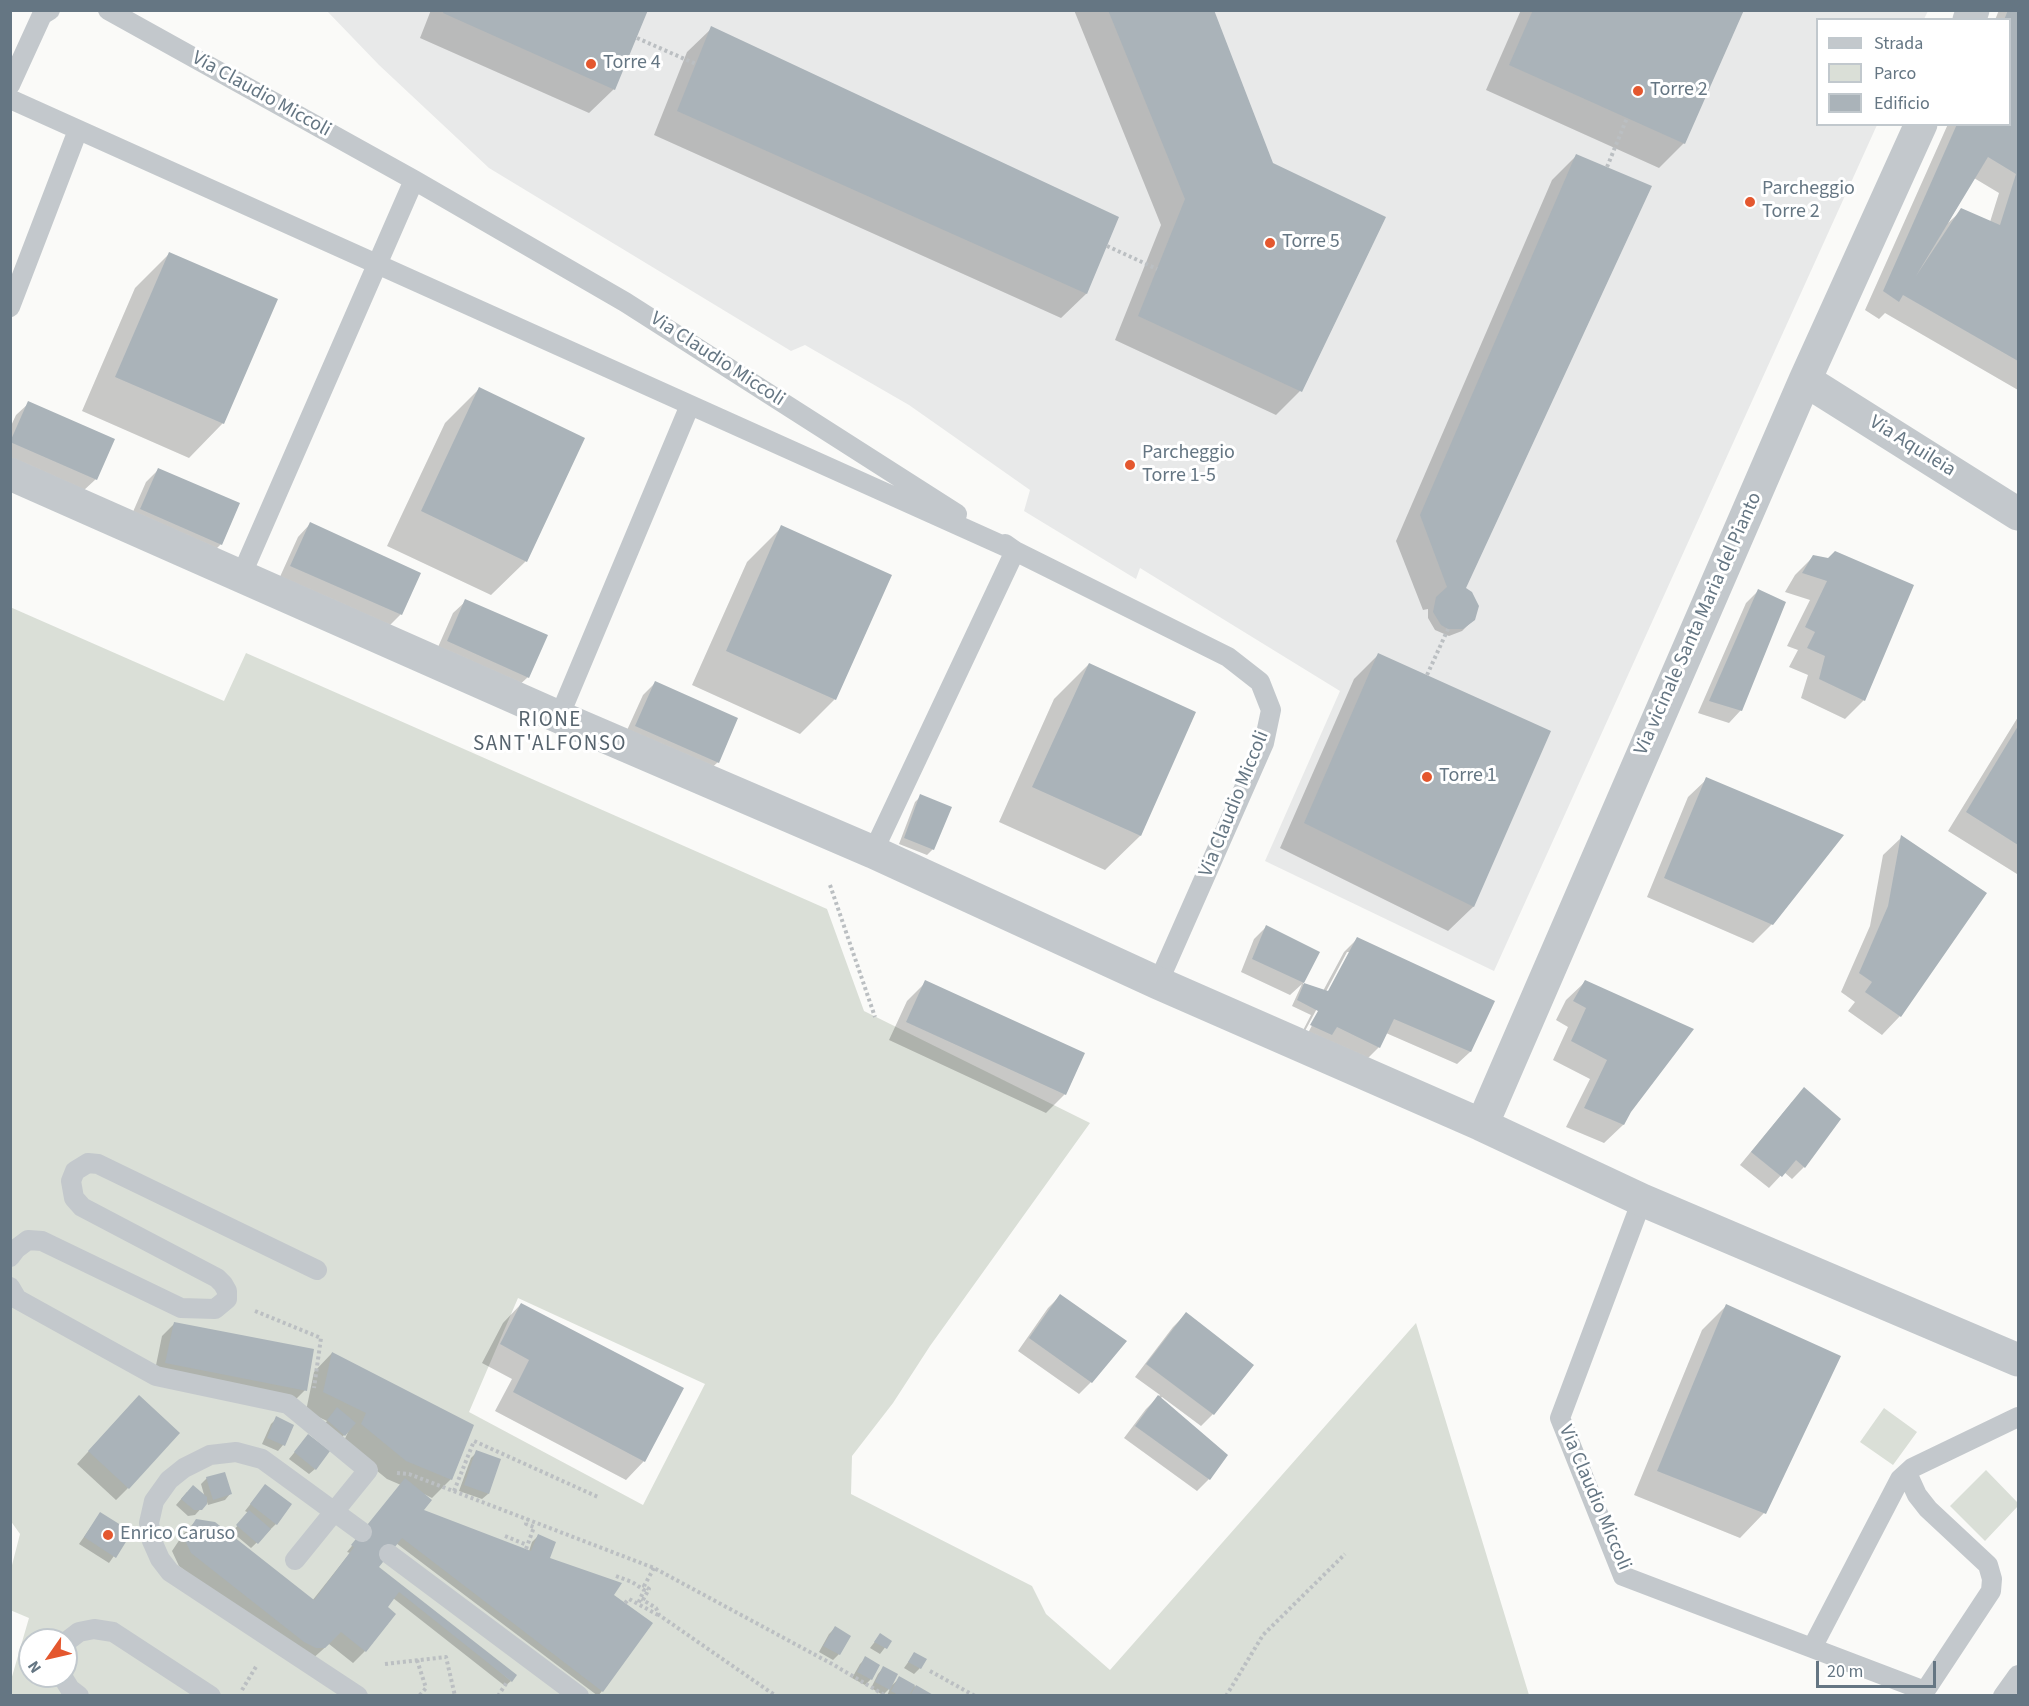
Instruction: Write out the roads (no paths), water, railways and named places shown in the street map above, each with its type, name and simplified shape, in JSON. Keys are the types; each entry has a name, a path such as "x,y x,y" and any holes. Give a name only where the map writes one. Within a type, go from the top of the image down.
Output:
{"street":[{"name":"Via vicinale Santa Maria del Pianto","path":"1482,1125 1805,380 1920,126"},
{"name":"Via Aquileia","path":"1805,380 2019,514"},
{"path":"10,474 559,717 873,852 1158,983 1482,1125 1642,1200 2019,1360"}],"lane":[{"path":"10,85 42,15 50,10"},
{"name":"Via Claudio Miccoli","path":"108,10 414,180 626,302 1015,551"},
{"name":"Via Claudio Miccoli","path":"10,99 1015,551 1228,657 1260,682 1270,710 1264,743 1158,983"},
{"path":"10,307 78,130"},
{"path":"241,576 414,180"},
{"path":"559,717 690,405"},
{"path":"873,852 1015,551"},
{"path":"10,1257 28,1240 42,1241 181,1308 215,1309 227,1299 227,1291 216,1278 82,1207 74,1198 71,1181 75,1171 88,1163 98,1164 316,1270"},
{"name":"Via Claudio Miccoli","path":"1642,1200 1560,1418 1623,1576 1925,1691 1991,1590 1992,1579 1988,1565 1917,1496 1907,1473"},
{"path":"10,1287 17,1299 156,1376 288,1404 368,1470 295,1560"},
{"path":"1812,1648 1900,1479 1907,1473 2019,1417"},
{"path":"358,1695 170,1572 160,1559 152,1541 149,1523 154,1501 169,1480 184,1468 210,1455 236,1452 262,1459 362,1532"},
{"path":"389,1554 579,1695"},
{"path":"78,1633 94,1629 113,1632 211,1695"},
{"path":"2003,1695 2019,1675"}],"place":[{"name":"Torre 4","path":"591,64"},
{"name":"Torre 2","path":"1638,91"},
{"name":"Parcheggio Torre 2","path":"1750,202"},
{"name":"Torre 5","path":"1270,243"},
{"name":"Parcheggio Torre 1-5","path":"1130,465"},
{"name":"Torre 1","path":"1427,777"},
{"name":"Enrico Caruso","path":"108,1535"}],"district":[{"name":"RIONE SANT'ALFONSO","path":"550,733"}]}
